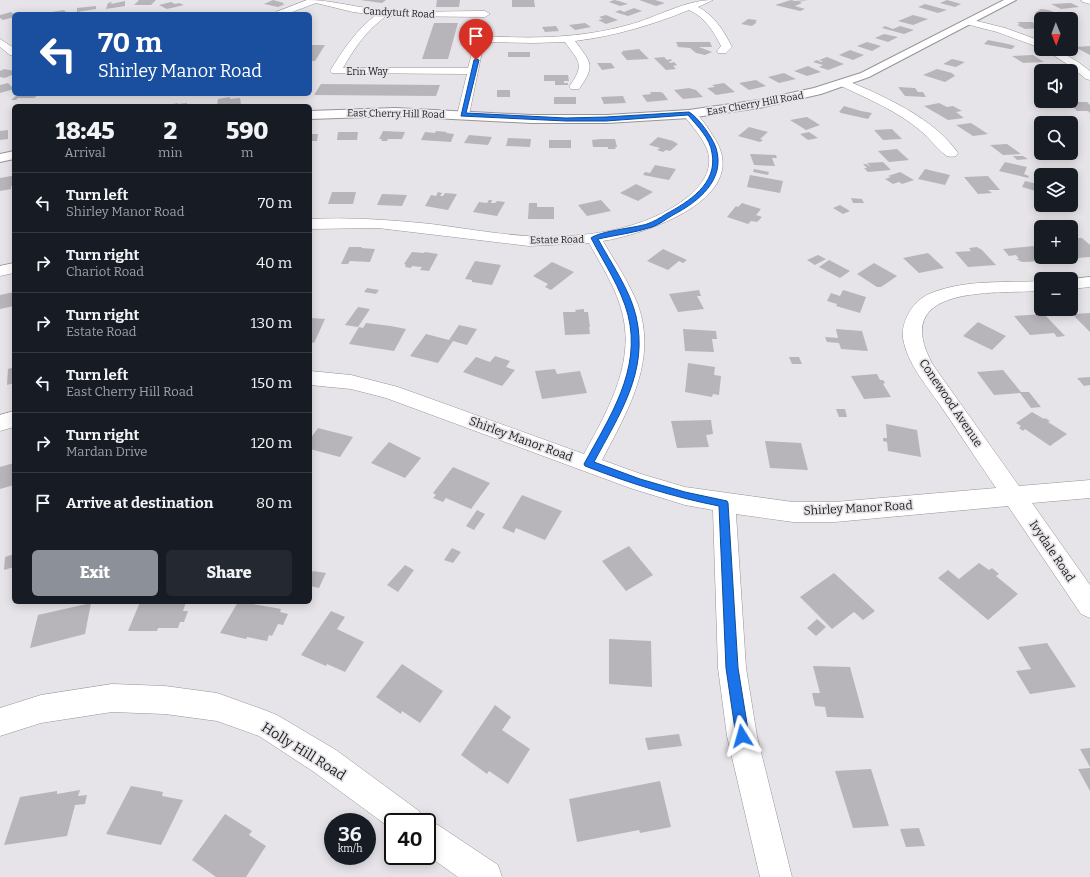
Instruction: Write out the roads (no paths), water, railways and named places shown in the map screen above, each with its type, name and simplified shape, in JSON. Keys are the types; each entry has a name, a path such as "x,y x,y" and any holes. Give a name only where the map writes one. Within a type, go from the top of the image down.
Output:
{"main road":[{"name":"East Cherry Hill Road","path":"312,115 395,112 566,119 606,119 689,114 759,104 810,93 843,83 883,67 1011,0"},
{"path":"0,158 12,155"}],"street":[{"path":"284,12 315,0"},
{"name":"Candytuft Road","path":"315,0 353,9 384,13 485,14"},
{"path":"462,115 482,39 486,0"},
{"path":"1086,0 1090,1"},
{"path":"482,39 531,41 568,39 621,30 696,2 728,47 722,51"},
{"path":"400,14 407,4"},
{"name":"Erin Way","path":"384,13 358,35 336,71 474,71"},
{"path":"969,22 1007,32 1034,42"},
{"path":"2,38 12,50"},
{"path":"568,39 584,61 584,73 575,87"},
{"path":"1061,56 1074,64 1090,77"},
{"path":"843,83 913,118 931,132 951,153"},
{"name":"Estate Road","path":"312,224 357,223 398,225 543,242 594,238 650,225 690,203 703,191 714,172 716,166 712,143 705,132 689,114"},
{"path":"589,464 623,400 632,375 635,354 635,336 632,315 624,295 594,238"},
{"path":"0,270 12,268"},
{"path":"1078,283 1090,282"},
{"name":"Conewood Avenue","path":"1014,496 925,368 915,348 911,333 914,319 923,308 934,299 941,296 963,291 1034,286"},
{"name":"Shirley Manor Road","path":"312,378 351,382 391,392 638,482 685,496 724,503 793,512 835,512 1090,489"},
{"path":"0,423 12,420"},
{"name":"Ivydale Road","path":"1014,496 1090,606"},
{"path":"724,503 732,668 742,736 776,877"},
{"name":"Holly Hill Road","path":"0,722 41,709 112,698 165,700 217,707 267,725 326,761 396,813"},
{"path":"436,843 460,861 486,877"}]}
